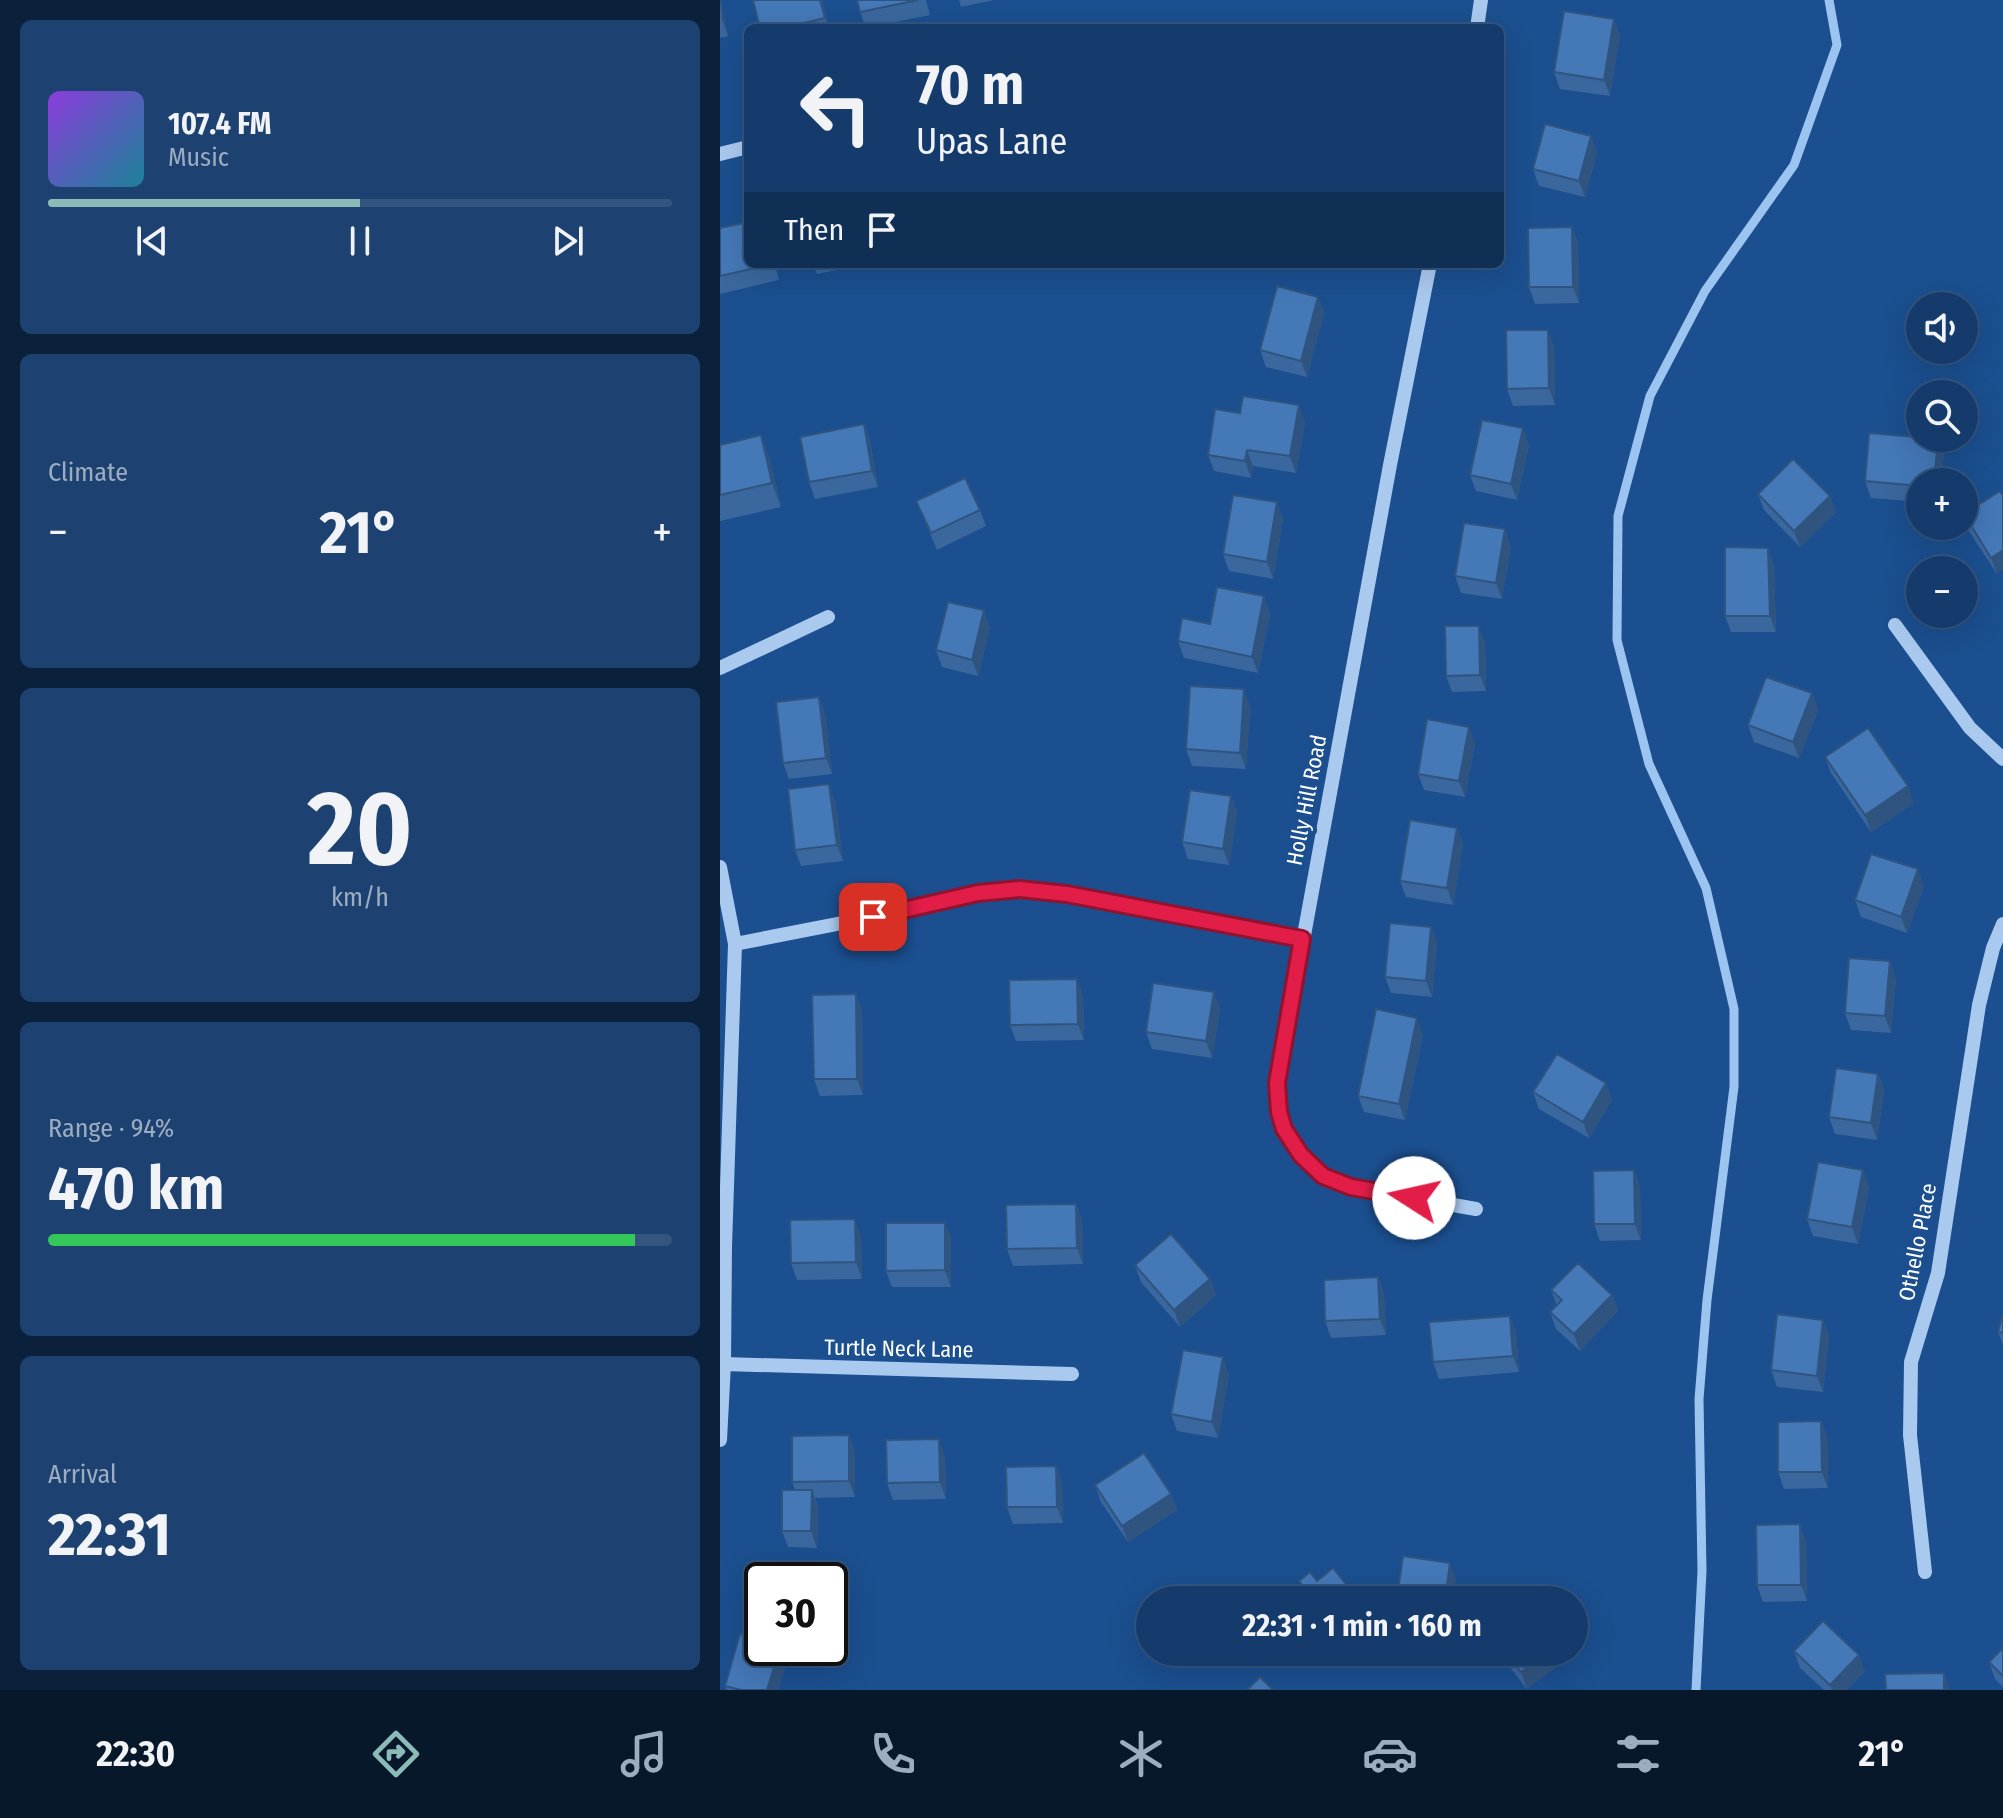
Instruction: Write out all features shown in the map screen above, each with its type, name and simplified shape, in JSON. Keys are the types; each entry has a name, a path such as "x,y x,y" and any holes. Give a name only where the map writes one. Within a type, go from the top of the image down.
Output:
{"street":[{"path":"1478,24 1481,0"},
{"path":"720,154 744,148"},
{"name":"Holly Hill Road","path":"1429,268 1277,1083 1284,1129 1301,1155 1323,1176 1351,1187 1476,1209"},
{"path":"720,668 828,617"},
{"path":"1895,625 1970,728 2003,759"},
{"path":"720,867 735,944 720,1440"},
{"path":"735,944 978,893 1019,889 1067,894 1302,939"},
{"name":"Othello Place","path":"1925,1572 1910,1435 1911,1362 1938,1273 1979,1005 1993,948 2003,924"},
{"name":"Turtle Neck Lane","path":"724,1364 1072,1374"}],"building":[{"path":"753,0 820,0 825,18 799,24 759,24"},
{"path":"857,0 918,0 860,12"},
{"path":"1564,11 1614,19 1604,80 1554,72"},
{"path":"1545,124 1591,136 1579,181 1533,169"},
{"path":"744,223 744,268 755,268 720,276 720,228"},
{"path":"1572,227 1573,287 1529,287 1528,228"},
{"path":"1277,286 1318,297 1301,361 1260,350"},
{"path":"1506,330 1548,330 1549,388 1507,389"},
{"path":"1243,396 1299,405 1290,456 1247,450 1245,461 1208,455 1215,409 1240,413"},
{"path":"1482,420 1523,428 1511,484 1470,475"},
{"path":"864,424 872,471 809,482 800,437"},
{"path":"1869,433 1906,436 1906,452 1937,452 1935,468 1906,468 1906,485 1865,481"},
{"path":"761,435 772,483 720,495 720,445"},
{"path":"1793,459 1830,496 1794,531 1758,494"},
{"path":"965,478 980,510 931,533 916,501"},
{"path":"2000,491 2003,496 2003,550 1991,558 1978,537 1978,505"},
{"path":"1233,495 1277,502 1267,562 1223,554"},
{"path":"1464,523 1505,529 1496,583 1455,576"},
{"path":"1725,547 1768,548 1770,616 1725,616"},
{"path":"1217,587 1264,596 1252,657 1178,641 1182,618 1210,624"},
{"path":"948,602 984,610 972,660 936,650"},
{"path":"1445,626 1479,626 1480,675 1446,676"},
{"path":"1766,677 1812,693 1793,742 1748,725"},
{"path":"1190,686 1244,689 1240,753 1186,749"},
{"path":"819,697 826,758 783,763 776,702"},
{"path":"1427,719 1469,727 1459,781 1418,774"},
{"path":"1868,728 1908,786 1865,815 1825,757"},
{"path":"829,784 837,845 795,850 788,789"},
{"path":"1190,790 1231,796 1223,849 1182,842"},
{"path":"1410,820 1457,828 1447,888 1400,881"},
{"path":"1871,854 1918,869 1901,917 1855,900"},
{"path":"1390,923 1431,927 1426,981 1385,977"},
{"path":"1849,958 1890,961 1885,1016 1845,1013"},
{"path":"1077,979 1078,1024 1010,1025 1009,980"},
{"path":"1153,983 1214,992 1206,1041 1146,1032"},
{"path":"856,994 857,1079 814,1079 812,995"},
{"path":"1376,1009 1417,1018 1399,1104 1358,1096"},
{"path":"1557,1054 1606,1083 1583,1122 1533,1092"},
{"path":"1836,1068 1878,1074 1871,1123 1829,1117"},
{"path":"1818,1162 1863,1170 1852,1227 1807,1219"},
{"path":"1634,1170 1635,1224 1594,1224 1593,1171"},
{"path":"1076,1204 1077,1248 1007,1249 1006,1205"},
{"path":"855,1219 856,1262 791,1263 790,1220"},
{"path":"886,1223 945,1223 945,1270 886,1271"},
{"path":"1171,1234 1210,1279 1174,1310 1135,1265"},
{"path":"1578,1263 1612,1295 1574,1334 1550,1312 1562,1300 1551,1290"},
{"path":"1378,1277 1380,1319 1325,1321 1324,1280"},
{"path":"1777,1314 1823,1320 1817,1376 1771,1370"},
{"path":"2003,1314 2003,1333 1998,1332"},
{"path":"1510,1316 1513,1356 1433,1362 1429,1322"},
{"path":"1183,1350 1223,1357 1212,1422 1171,1414"},
{"path":"1821,1421 1822,1472 1778,1472 1778,1422"},
{"path":"849,1435 849,1481 792,1482 792,1436"},
{"path":"939,1439 940,1482 887,1483 886,1440"},
{"path":"1144,1453 1171,1494 1122,1526 1095,1485"},
{"path":"1056,1466 1057,1507 1007,1507 1006,1467"},
{"path":"782,1490 812,1490 811,1531 782,1531"},
{"path":"1800,1524 1801,1585 1757,1585 1756,1525"},
{"path":"1403,1556 1450,1563 1447,1586 1399,1586"},
{"path":"1333,1568 1348,1586 1303,1586 1299,1581 1310,1572 1317,1581"},
{"path":"1823,1621 1859,1655 1830,1685 1794,1651"},
{"path":"740,1634 744,1635 744,1666 774,1666 767,1690 741,1690 725,1686"},
{"path":"2003,1648 2003,1676 1989,1662"},
{"path":"1944,1673 1944,1690 1886,1690 1885,1674"},
{"path":"1260,1677 1273,1690 1247,1690"}],"waterway":[{"path":"1696,1690 1702,1571 1699,1399 1707,1300 1734,1087 1734,1009 1706,888 1649,764 1617,640 1618,516 1650,396 1705,291 1794,165 1837,45 1829,0"}],"route":[{"path":"873,917 978,893 1019,889 1067,894 1302,939 1277,1083 1284,1129 1301,1155 1323,1176 1351,1187 1414,1198"}]}
